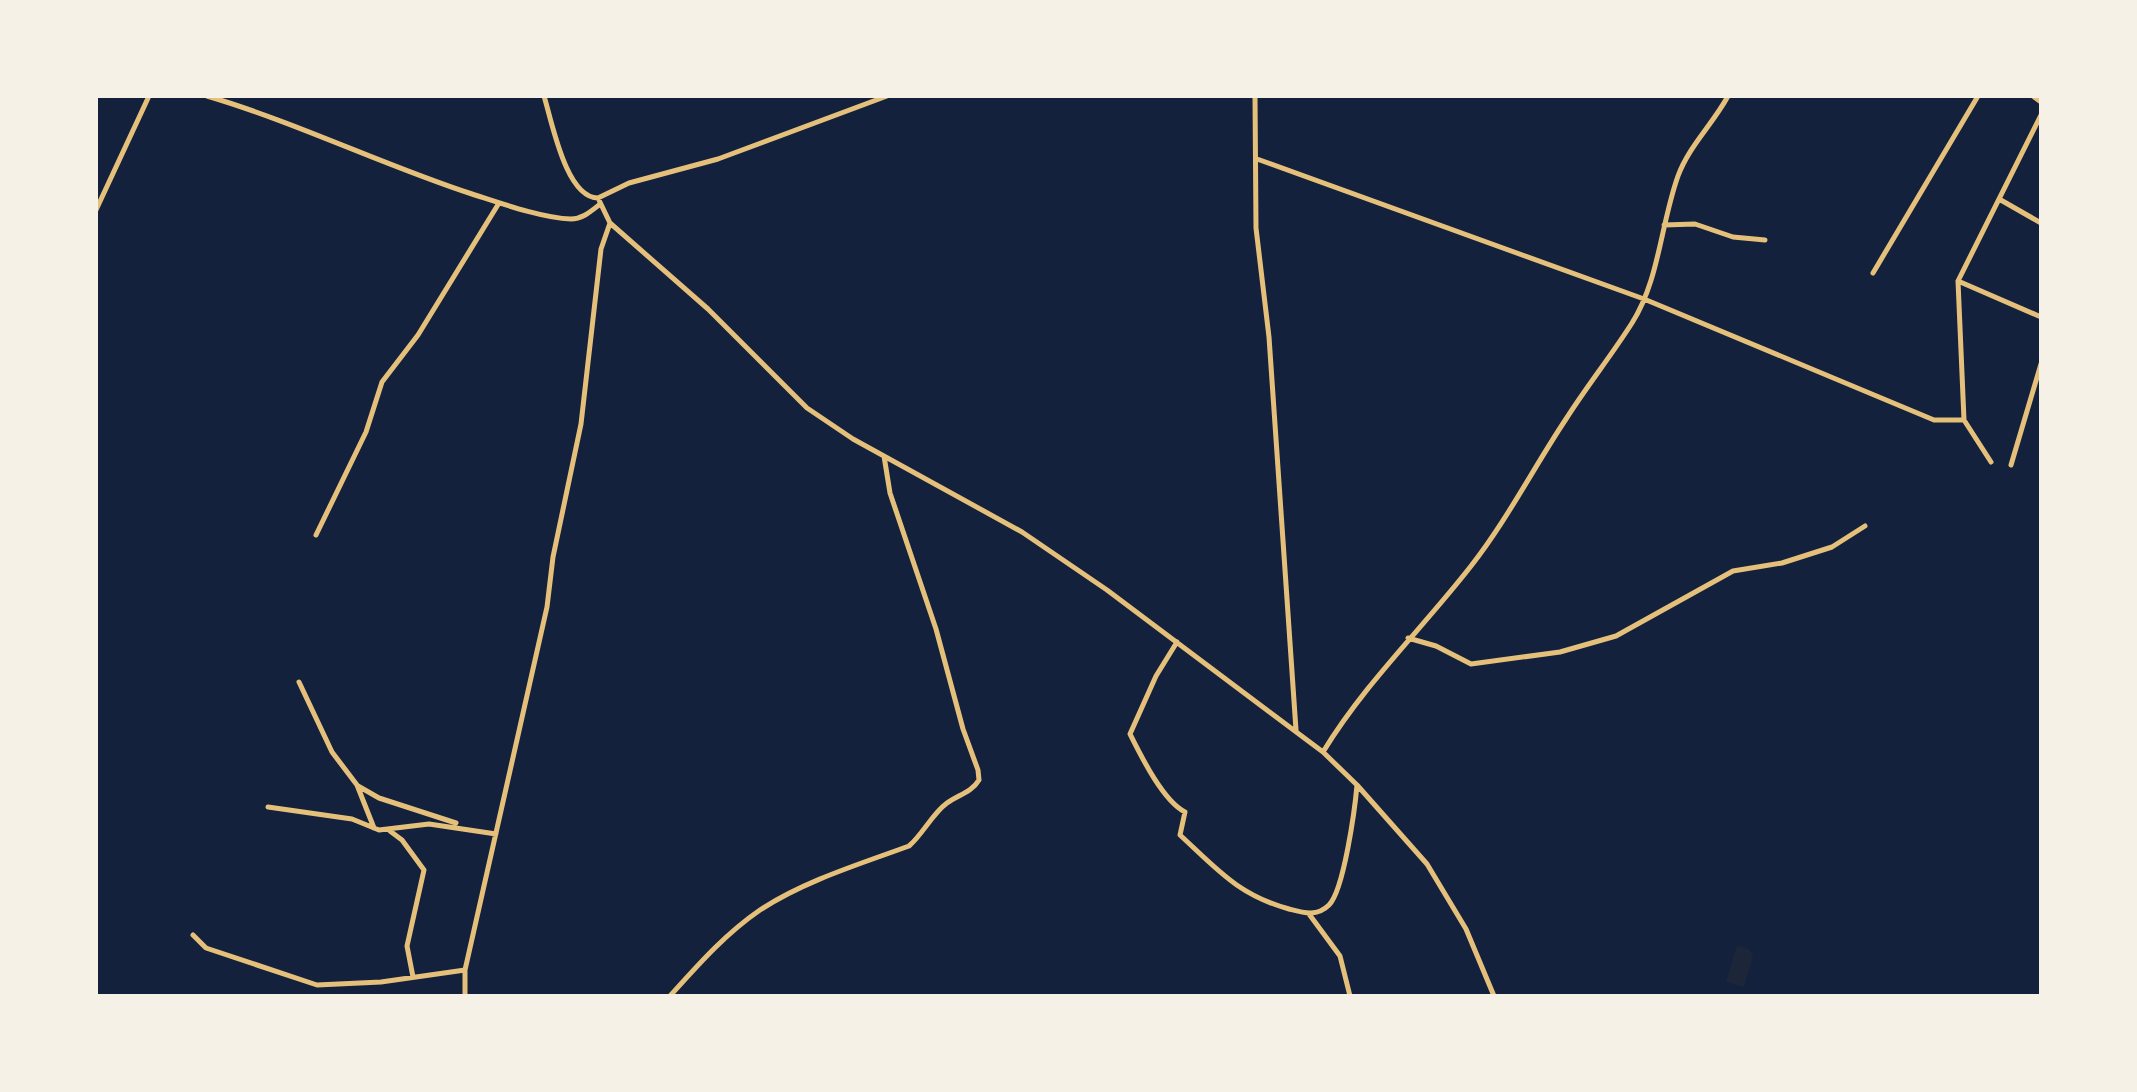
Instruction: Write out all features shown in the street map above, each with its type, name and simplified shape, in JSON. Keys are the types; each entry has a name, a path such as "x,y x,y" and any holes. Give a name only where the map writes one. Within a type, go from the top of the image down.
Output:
{"street":[{"path":"96,210 149,96"},
{"path":"207,96 251,109 421,177 499,203 572,219 585,216 598,202 629,183 718,159 887,96"},
{"path":"544,96 572,179 583,194 598,202 610,223 708,309 807,408 884,456 1023,532 1177,642 1323,752 1357,785 1427,864 1466,929 1494,996"},
{"path":"1255,96 1256,228 1269,337 1296,730"},
{"path":"1323,752 1369,685 1471,566 1502,523 1564,421 1634,320 1644,299 1678,177 1689,152 1728,96"},
{"path":"1873,273 1978,96"},
{"path":"2033,96 2041,102"},
{"path":"1991,462 1964,419 1958,281 2041,115"},
{"path":"1257,159 1644,299 1934,419 1964,419"},
{"path":"1999,200 2041,223"},
{"path":"316,536 366,432 382,382 418,335 499,203"},
{"path":"465,996 465,970 547,607 553,557 581,424 601,249 610,223"},
{"path":"1664,225 1702,225 1733,237 1765,240"},
{"path":"1958,281 2041,317"},
{"path":"2011,466 2041,364"},
{"path":"2033,391 2041,394"},
{"path":"670,996 720,941 761,910 805,886 909,846 923,834 945,805 975,786 979,780 936,629 890,493 884,456"},
{"path":"1408,638 1436,646 1471,664 1560,652 1616,636 1733,571 1782,563 1832,547 1866,526"},
{"path":"1177,642 1156,676 1130,734 1160,789 1174,807 1185,812 1180,835 1224,877 1253,897 1309,914 1324,909 1334,897 1352,835 1357,785"},
{"path":"299,682 332,752 357,785 374,828"},
{"path":"357,785 379,798 444,817 461,826"},
{"path":"268,807 336,816 390,831 429,824 461,826 496,834"},
{"path":"390,831 402,840 424,870 407,946 413,977"},
{"path":"1309,914 1340,956 1350,996"},
{"path":"193,935 206,948 317,985 465,970"}],"shaded area":[{"path":"1737,945 1749,949 1753,956 1744,987 1726,982"}]}
